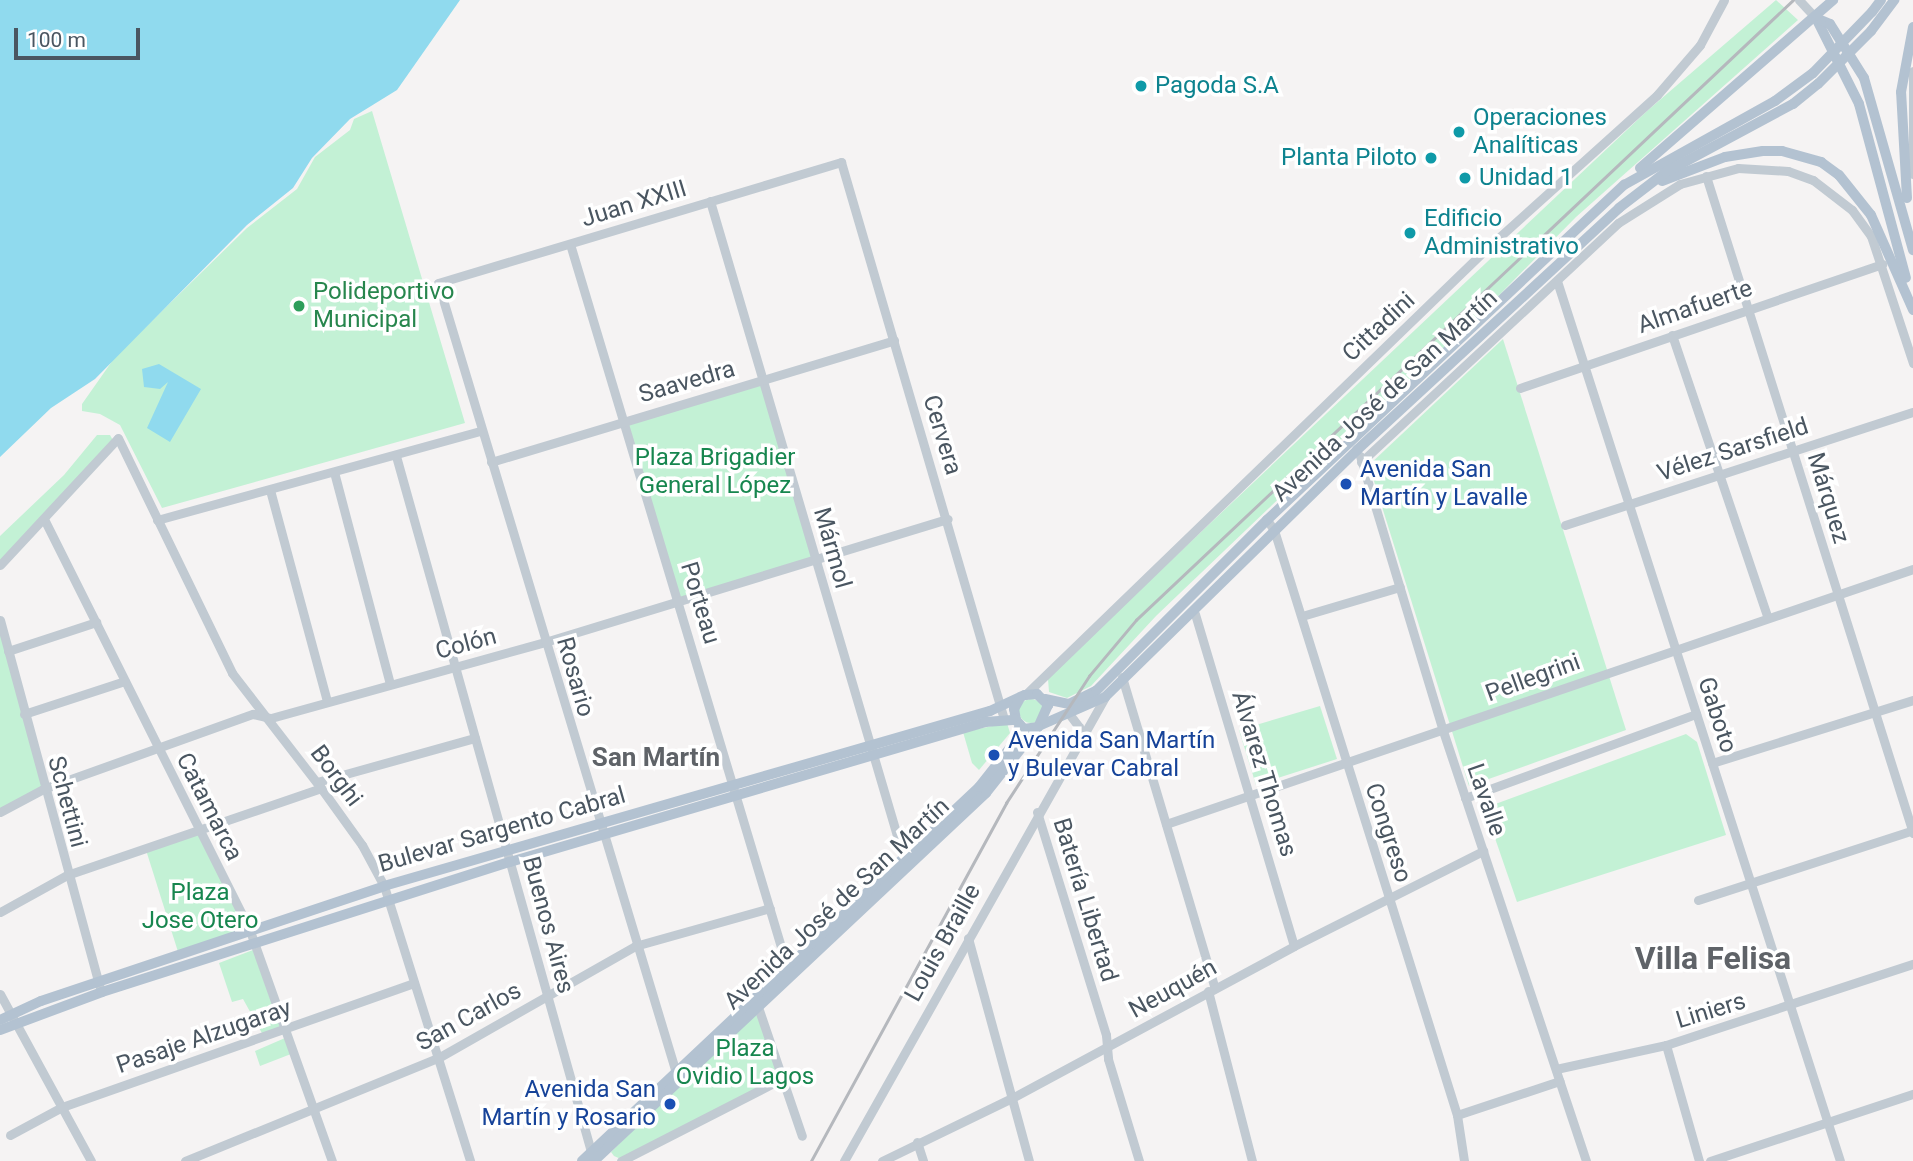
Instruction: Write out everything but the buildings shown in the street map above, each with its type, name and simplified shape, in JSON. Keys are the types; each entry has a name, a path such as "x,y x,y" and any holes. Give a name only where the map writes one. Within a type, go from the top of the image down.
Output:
{"main road":[{"path":"1592,211 1816,18 1833,0"},
{"name":"Avenida José de San Martín","path":"909,859 986,793 1040,726 1070,715 1106,696 1122,677 1195,614 1274,530 1357,450 1553,267 1647,187 1688,159 1793,104 1881,0"},
{"name":"Avenida José de San Martín","path":"1044,698 1061,705 1096,691 1267,520 1592,211 1646,169 1816,79 1871,32 1894,0"},
{"path":"1816,18 1830,24 1864,78 1912,247"},
{"path":"1816,18 1859,104 1913,304"},
{"path":"1912,247 1901,104 1913,27"},
{"path":"1647,187 1725,157 1755,152 1783,151 1821,162 1839,175 1871,215 1913,310"},
{"path":"1023,696 1044,698 1048,712 1040,726 1030,730 1018,723 1014,709 1023,696"},
{"name":"Bulevar Sargento Cabral","path":"0,1030 9,1019 252,937 384,886 509,856 871,748 1002,714 1023,696"},
{"name":"Bulevar Sargento Cabral","path":"1002,714 1018,723"},
{"name":"Avenida José de San Martín","path":"593,1159 909,859 979,787 1014,743 1018,723"},
{"name":"Bulevar Sargento Cabral","path":"252,937 388,900 509,856"},
{"name":"Avenida José de San Martín","path":"582,1161 593,1159 612,1144 678,1077 758,1007 791,970"}],"street":[{"name":"Cittadini","path":"1023,696 1486,249 1657,96 1700,45 1724,0"},
{"path":"1799,0 1816,18"},
{"path":"1913,71 1913,174"},
{"name":"Juan XXIII","path":"438,283 841,162"},
{"name":"Cervera","path":"841,162 1002,714"},
{"path":"1361,462 1638,208 1706,176 1763,167 1813,180 1852,210 1871,236 1913,363"},
{"name":"Márquez","path":"1706,176 1913,831"},
{"name":"Mármol","path":"710,201 871,748 909,859"},
{"name":"Porteau","path":"570,244 791,970"},
{"name":"Almafuerte","path":"1520,388 1882,264"},
{"name":"Gaboto","path":"1557,281 1839,1161"},
{"name":"Rosario","path":"438,283 635,946 678,1077"},
{"path":"1672,335 1767,616"},
{"name":"Saavedra","path":"491,462 894,340"},
{"name":"Vélez Sarsfield","path":"1565,525 1913,412"},
{"path":"157,520 481,431"},
{"name":"Borghi","path":"44,519 118,438 232,673 362,845 384,886 470,1161"},
{"name":"Lavalle","path":"1357,450 1443,732 1586,1161"},
{"name":"Buenos Aires","path":"396,456 593,1159"},
{"path":"334,472 390,684"},
{"path":"270,490 327,701"},
{"path":"0,565 44,519"},
{"name":"Catamarca","path":"44,519 252,937 332,1161"},
{"name":"Colón","path":"0,812 43,789 253,714 267,717 545,642 947,519"},
{"name":"Congreso","path":"1267,520 1274,530 1302,616 1457,1115 1464,1161"},
{"name":"Pellegrini","path":"1166,824 1443,732 1674,647 1913,569"},
{"path":"1302,616 1400,587"},
{"name":"Álvarez Thomas","path":"1195,614 1294,946"},
{"name":"Schettini","path":"0,620 43,789 100,987"},
{"path":"8,651 96,622"},
{"path":"1044,698 1046,672"},
{"path":"1122,677 1212,990 1252,1161"},
{"path":"24,714 125,681"},
{"path":"1106,696 1131,705"},
{"name":"Louis Braille","path":"844,1161 1037,812 1106,696"},
{"path":"1712,764 1913,700"},
{"path":"1465,798 1696,714"},
{"path":"1070,715 1079,727 1078,746"},
{"path":"0,912 67,875 201,832 319,785 475,738"},
{"name":"Batería Libertad","path":"1037,812 1139,1161"},
{"path":"1698,900 1913,831"},
{"name":"Neuquén","path":"882,1161 1012,1098 1294,946 1483,851"},
{"name":"San Carlos","path":"185,1161 314,1111 438,1058 635,946 770,908"},
{"path":"968,938 1029,1161"},
{"name":"Liniers","path":"1556,1069 1666,1045 1790,1007 1913,964"},
{"name":"Pasaje Alzugaray","path":"10,1135 62,1107 414,983"},
{"path":"0,994 9,1019 91,1161"},
{"path":"758,1007 802,1136"},
{"path":"1666,1045 1699,1161"},
{"path":"612,1144 611,1152 622,1160 783,1078"},
{"path":"1457,1115 1560,1081"},
{"path":"1710,1161 1913,1094"},
{"path":"917,1142 923,1161"}],"green space":[{"path":"1776,0 1798,20 1576,217 1458,337 1337,443 1156,616 1091,686 1067,698 1049,692 1048,679 1112,616 1647,111"},
{"name":"Polideportivo Municipal","path":"372,111 465,423 162,508 120,425 100,414 82,411 82,404 115,357 247,228 297,189 315,157 350,130 354,119"},
{"path":"1503,339 1626,730 1469,786 1369,465"},
{"name":"Plaza Brigadier General López","path":"763,380 816,559 679,600 622,421"},
{"path":"97,435 110,435 114,442 0,565 0,536 64,475"},
{"path":"0,620 43,789 0,812"},
{"path":"1031,699 1040,702 1043,711 1040,720 1031,723 1022,720 1019,711 1022,702"},
{"path":"1320,706 1337,759 1256,785 1239,730"},
{"path":"1007,723 1010,733 979,770 972,763 963,732"},
{"path":"1686,734 1697,742 1726,835 1517,902 1487,815 1490,806"},
{"name":"Plaza Jose Otero","path":"201,832 250,931 179,955 146,850"},
{"path":"253,950 281,1029 263,1035 243,999 232,1002 219,963"},
{"name":"Plaza Ovidio Lagos","path":"758,1007 783,1078 623,1160 614,1156 611,1152"},
{"path":"285,1038 291,1054 260,1066 255,1051"}],"water":[{"path":"0,0 460,0 397,90 350,119 312,158 293,188 247,225 95,379 51,408 0,457"},
{"path":"159,364 201,389 170,442 147,428 168,382 160,389 144,387 142,369"}],"railway":[{"path":"811,1161 1006,803 1089,676 1136,620 1793,0"}],"place":[{"name":"Pagoda S.A","path":"1141,86"},
{"name":"Operaciones Analíticas","path":"1459,132"},
{"name":"Planta Piloto","path":"1431,158"},
{"name":"Unidad 1","path":"1465,178"},
{"name":"Edificio Administrativo","path":"1410,233"},
{"name":"Polideportivo Municipal","path":"299,306"},
{"name":"Avenida San Martín y Lavalle","path":"1346,484"},
{"name":"Avenida San Martín y Bulevar Cabral","path":"994,755"},
{"name":"Avenida San Martín y Rosario","path":"670,1104"}],"district":[{"name":"San Martín","path":"656,758"},
{"name":"Villa Felisa","path":"1713,958"}]}
